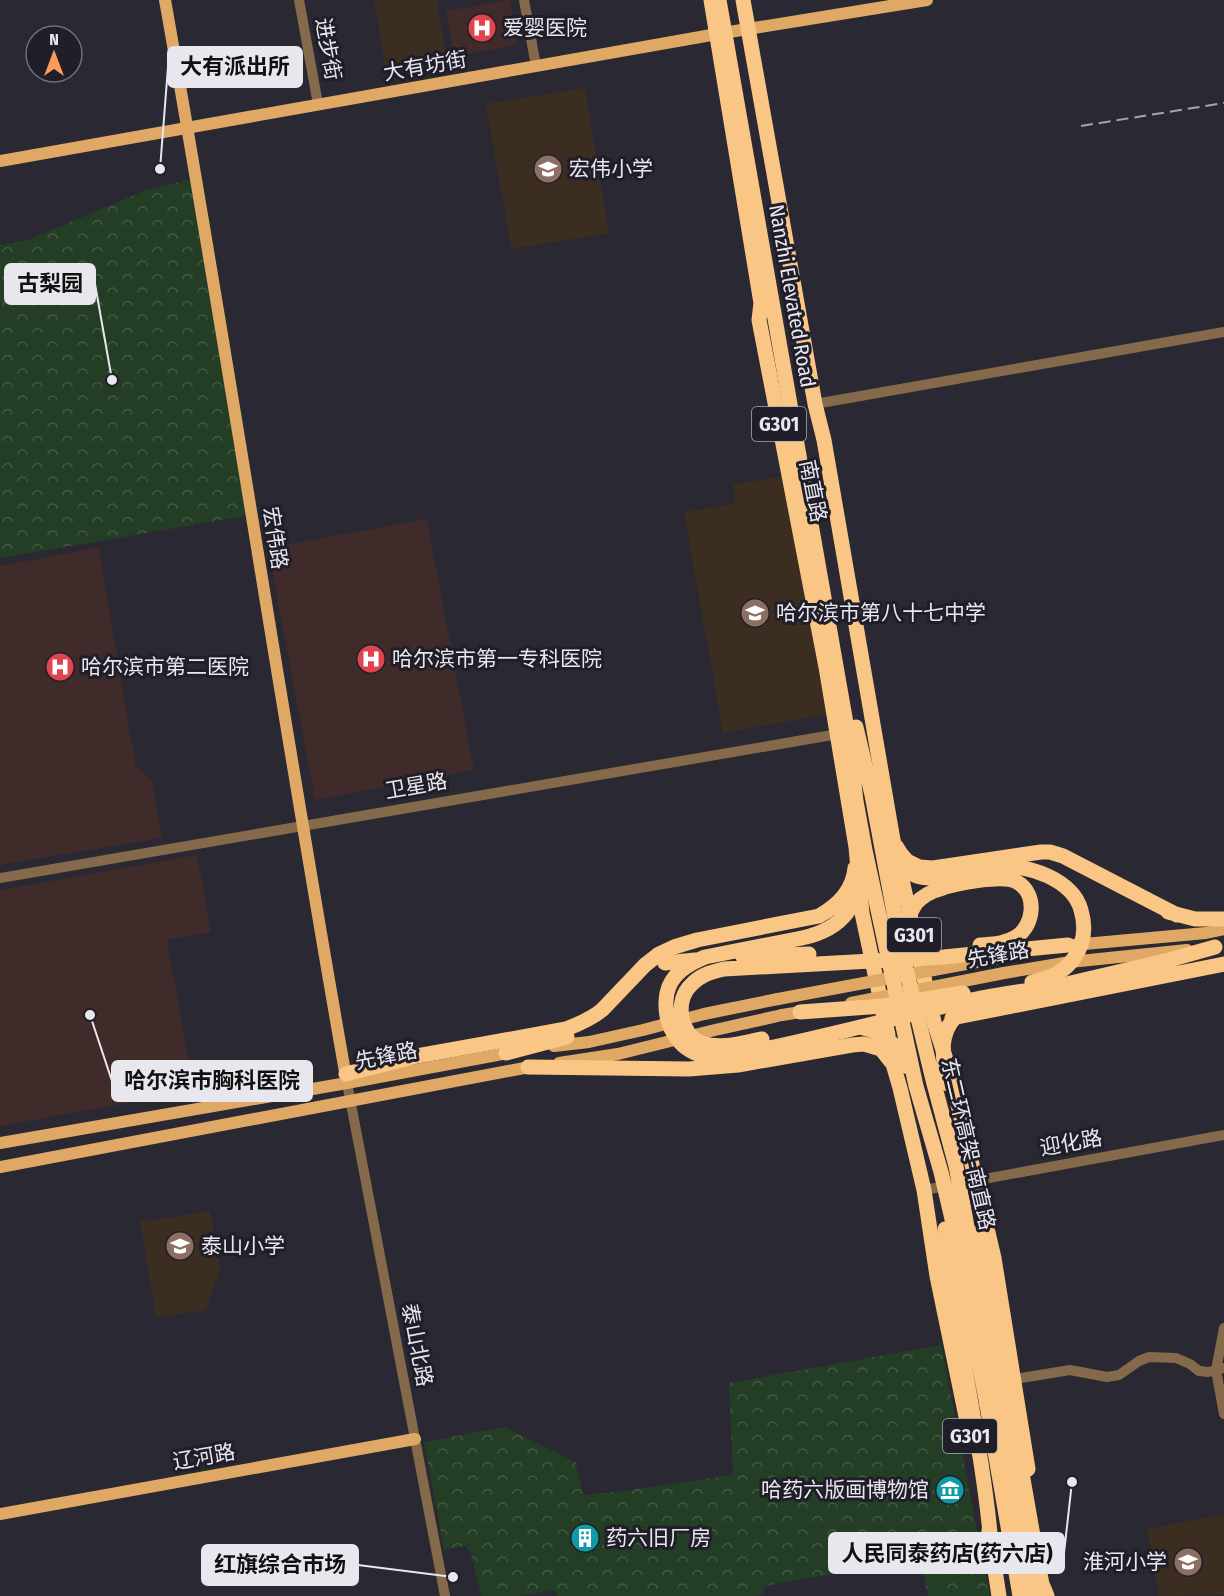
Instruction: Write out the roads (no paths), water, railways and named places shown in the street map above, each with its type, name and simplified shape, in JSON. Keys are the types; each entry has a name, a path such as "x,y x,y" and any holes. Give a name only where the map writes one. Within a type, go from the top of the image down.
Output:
{"highway":[{"name":"南直路","path":"711,0 761,303 759,320 826,667 848,738 860,849"},
{"name":"Nanzhi Elevated Road","path":"719,0 848,738"},
{"name":"Nanzhi Elevated Road","path":"729,0 848,738"},
{"name":"南直路","path":"743,0 815,404 824,440 887,844"},
{"path":"759,320 768,334 846,771 856,801"},
{"path":"824,440 822,463 868,736 872,795"},
{"name":"东二环高架-南直路","path":"848,738 872,795 887,844 900,944 956,1166 1034,1596"},
{"name":"东二环高架-南直路","path":"848,738 860,849 916,1086 952,1219 1020,1596"},
{"path":"887,844 907,873 924,878 939,878 1001,866 1042,862 1077,873 1144,906 1201,919 1224,917"},
{"path":"887,844 907,861 919,867 933,868 1050,852 1063,856 1177,915"},
{"name":"G301","path":"887,844 950,1080"},
{"path":"860,849 862,878 858,893 853,905 839,922 828,930 816,935 705,957 682,969 668,990 666,1004 666,1017 676,1038 693,1052 705,1056 735,1055 980,1005 1224,964"},
{"path":"860,849 862,913 885,1042"},
{"path":"347,1078 417,1056 566,1029 577,1025 602,1010 645,965 659,954 674,947 697,940 819,916 832,908 850,886 860,849"},
{"path":"800,1012 883,1006 1043,980 1059,973 1072,962 1084,936 1080,905 1072,893 1054,879 1040,873 1001,866"},
{"path":"665,963 971,946 1004,942 1016,937 1027,927 1031,913 1030,898 1019,883 1006,878 939,889 917,902 906,921 900,944"},
{"path":"506,1053 591,1029 624,1001 652,972 687,953 808,927 846,913"},
{"path":"916,1086 901,1053 888,1039 878,1032 855,1026 831,1027 726,1045 703,1043 695,1039 684,1025 681,1013 684,995 690,985 705,974 724,969 996,955 1068,945"},
{"path":"528,1067 689,1069 738,1065 852,1045 885,1042 893,1032 934,1022 980,1005 1220,947"},
{"path":"974,1175 960,1134 950,1080 942,1053 946,1031 951,1020 957,1014 980,1005"},
{"name":"G301","path":"885,1042 900,1088 924,1190 938,1276 991,1544 999,1596"},
{"path":"956,1166 986,1268 1036,1553 1042,1584 1048,1596"},
{"path":"941,1172 949,1273 988,1504 991,1544"},
{"name":"G301","path":"974,1175 994,1258 1048,1596"}],"main road":[{"name":"宏伟路","path":"165,0 347,1078"},
{"name":"大有坊街","path":"0,160 717,34 927,0"},
{"path":"1068,945 1206,933 1224,929"},
{"name":"先锋路","path":"0,1167 528,1067 618,1054 782,1015 1004,973 1070,962 1220,947"},
{"name":"先锋路","path":"0,1143 347,1078 589,1042 704,1014 996,955"},
{"name":"辽河路","path":"0,1508 415,1436"},
{"name":"辽河路","path":"0,1514 415,1436"}],"street":[{"name":"进步街","path":"299,0 318,104"},
{"path":"524,0 536,66"},
{"path":"815,404 1224,332"},
{"name":"卫星路","path":"0,878 303,825 848,738"},
{"path":"860,849 887,844"},
{"name":"泰山北路","path":"347,1078 445,1596"},
{"name":"迎化路","path":"924,1190 974,1175 1224,1135"},
{"path":"1224,1328 1220,1369 1224,1414"},
{"path":"1015,1379 1070,1370 1107,1377 1119,1375 1149,1357 1176,1358 1199,1371 1208,1372 1220,1369"}],"railway":[{"path":"1081,126 1224,103"}],"place":[{"name":"爱婴医院","path":"482,28"},
{"name":"大有派出所","path":"160,169"},
{"name":"宏伟小学","path":"548,169"},
{"name":"古梨园","path":"112,380"},
{"name":"哈尔滨市第八十七中学","path":"755,613"},
{"name":"哈尔滨市第一专科医院","path":"371,659"},
{"name":"哈尔滨市第二医院","path":"60,667"},
{"name":"哈尔滨市胸科医院","path":"90,1015"},
{"name":"泰山小学","path":"180,1246"},
{"name":"人民同泰药店(药六店)","path":"1072,1482"},
{"name":"哈药六版画博物馆","path":"950,1490"},
{"name":"药六旧厂房","path":"585,1538"},
{"name":"淮河小学","path":"1188,1562"},
{"name":"红旗综合市场","path":"453,1577"}]}
